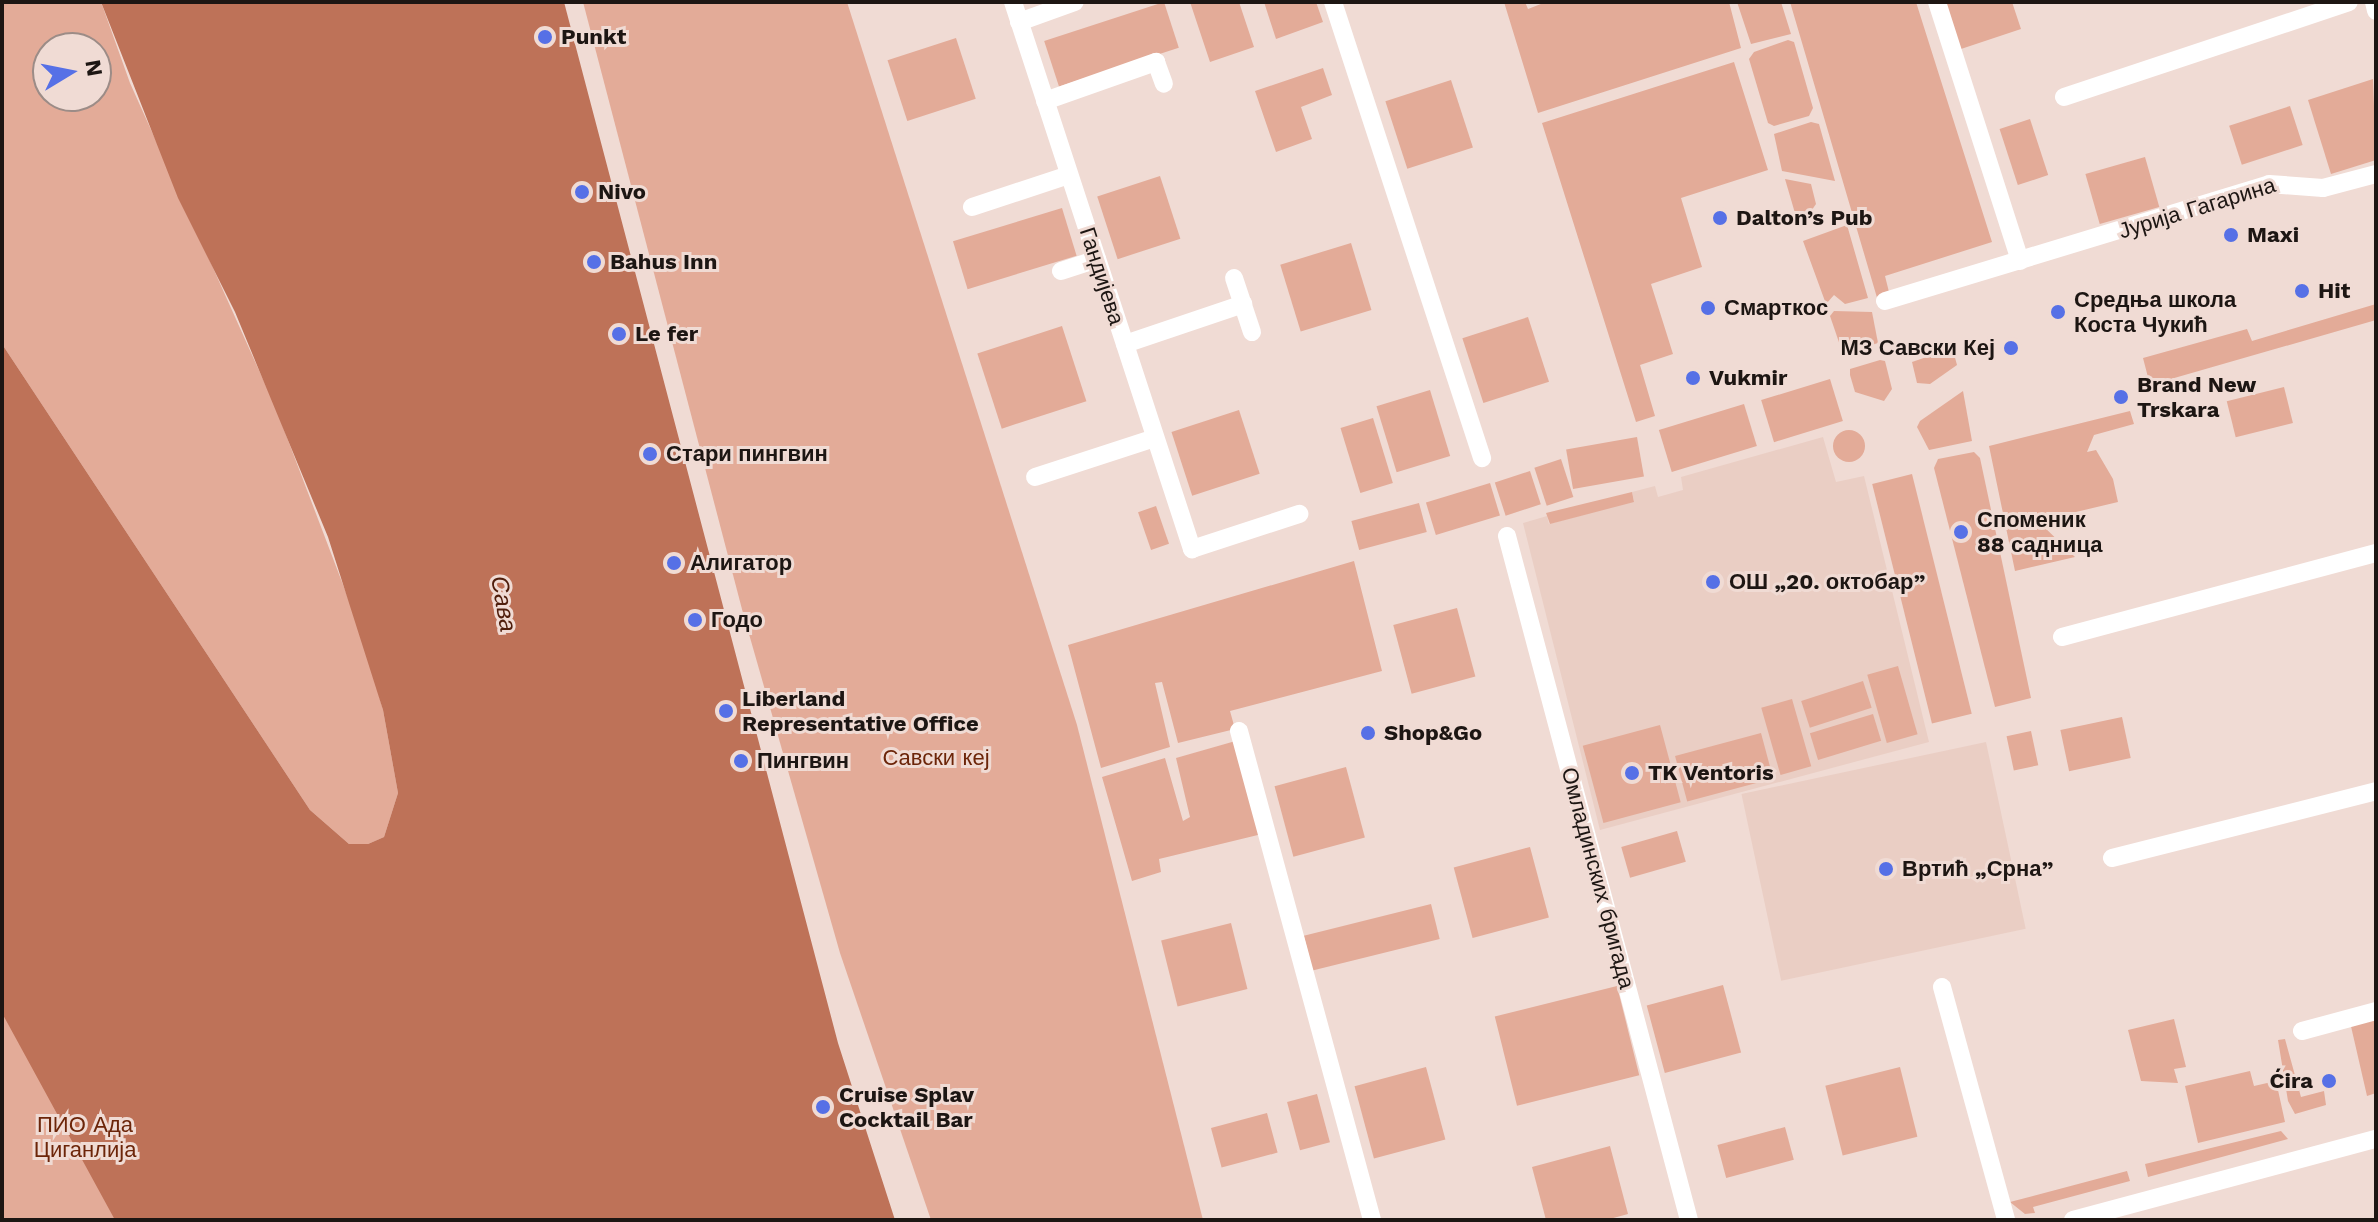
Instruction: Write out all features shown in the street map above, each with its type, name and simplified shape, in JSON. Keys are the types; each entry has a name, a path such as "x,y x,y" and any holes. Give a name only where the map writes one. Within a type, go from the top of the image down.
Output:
{"street":[{"name":"Гандијева","path":"1013,2 1192,549 1299,514"},
{"path":"1019,22 1075,2"},
{"path":"1333,2 1482,458"},
{"path":"1937,2 2020,261"},
{"path":"2064,97 2349,2"},
{"path":"2374,2 2376,11"},
{"path":"1045,101 1156,62 1164,84"},
{"name":"Јурија Гагарина","path":"1885,301 2269,184 2323,188 2376,174"},
{"path":"972,207 1069,175"},
{"path":"1061,271 1097,259"},
{"path":"1234,278 1252,332"},
{"path":"1125,344 1243,304"},
{"path":"1035,477 1155,438"},
{"name":"Омладинских бригада","path":"1507,536 1689,1220"},
{"path":"2062,637 2376,553"},
{"path":"1239,731 1372,1220"},
{"path":"2112,858 2376,791"},
{"path":"1942,987 2006,1220"},
{"path":"2302,1031 2376,1011"},
{"path":"2073,1220 2113,1215 2376,1139"}],"shaded area":[{"name":"ОШ „20. октобар”","path":"1823,437 1836,482 1864,476 1929,742 1600,830 1523,523 1547,516 1549,524 1634,501 1632,492 1655,486 1658,497 1683,490 1681,477"},
{"name":"Вртић „Срна”","path":"1986,742 2026,929 1781,981 1741,794"}],"green space":[{"path":"2,2 101,2 112,32 32,32 32,112 112,112 112,33 130,83 275,406 361,632 383,710 398,793 384,837 368,844 349,844 310,810 2,344"},
{"name":"Савски кеј","path":"583,2 847,2 1077,725 1203,1220 931,1220 840,953 743,613"},
{"path":"1164,2 1179,48 1059,87 1044,41"},
{"path":"1190,2 1239,2 1254,47 1210,62"},
{"path":"1264,2 1316,2 1323,22 1276,39"},
{"path":"1504,2 1525,2 1528,9 1546,2 1729,2 1741,48 1538,113"},
{"path":"1737,2 1781,2 1791,34 1751,44"},
{"path":"1790,2 1916,2 1992,242 1885,276 1889,292 1878,301"},
{"path":"1944,2 2012,2 2021,29 1958,50"},
{"path":"956,38 976,99 907,121 888,60"},
{"path":"1788,40 1794,42 1813,108 1809,116 1774,126 1768,123 1749,59 1754,52"},
{"path":"1734,62 1768,170 1681,198 1702,267 1651,284 1673,354 1640,365 1655,416 1636,422 1542,123"},
{"path":"1323,68 1332,95 1301,107 1312,139 1276,152 1255,91"},
{"path":"2373,79 2376,160 2331,174 2308,100"},
{"path":"1451,80 1473,148 1407,169 1385,101"},
{"path":"2290,106 2303,145 2242,165 2229,126"},
{"path":"2030,119 2048,175 2018,185 2000,129"},
{"path":"1811,122 1819,124 1835,181 1782,171 1774,134"},
{"path":"2145,157 2159,207 2100,224 2085,174"},
{"path":"1160,176 1180,239 1118,259 1097,196"},
{"path":"1785,179 1811,184 1816,204 1807,217 1797,220"},
{"path":"1062,208 1077,256 968,289 953,241"},
{"path":"1847,225 1868,298 1845,304 1834,295 1826,304 1803,241"},
{"path":"1351,243 1371,310 1301,332 1280,265"},
{"path":"2376,304 2376,320 2150,385 2143,358 2247,329 2252,341"},
{"path":"1834,311 1872,312 1878,343 1843,354 1830,316"},
{"path":"1528,317 1549,382 1483,403 1462,338"},
{"path":"1062,326 1086,401 1002,429 977,354"},
{"path":"1944,351 1954,354 1957,365 1930,384 1917,383 1912,362"},
{"path":"1885,361 1892,389 1884,401 1855,392 1850,375 1850,369"},
{"path":"1830,379 1843,421 1774,442 1761,400"},
{"path":"2284,387 2293,423 2236,437 2227,401"},
{"path":"1430,390 1450,456 1397,472 1376,406"},
{"path":"1963,391 1972,441 1929,450 1917,427 1920,421"},
{"path":"1744,404 1757,446 1672,472 1659,430"},
{"path":"1239,410 1260,474 1192,496 1171,432"},
{"path":"2130,411 2134,424 2094,435 2087,452 2096,450 2113,479 2118,502 2038,521 2075,557 2015,571 1989,446"},
{"path":"1373,418 1393,483 1360,493 1340,428"},
{"path":"1849,430 1860,435 1865,446 1860,457 1849,462 1838,457 1833,446 1838,435"},
{"path":"1637,437 1644,476 1573,489 1566,450"},
{"path":"1974,452 1980,458 2031,698 1995,707 1934,468 1938,459"},
{"path":"1561,459 1573,497 1547,506 1534,468"},
{"path":"1530,471 1541,504 1506,516 1495,482"},
{"path":"1912,474 1972,714 1932,724 1872,484"},
{"path":"1490,483 1500,516 1436,535 1426,503"},
{"path":"1632,492 1634,502 1550,524 1546,513"},
{"path":"1419,503 1427,532 1359,550 1351,521"},
{"path":"1156,506 1169,544 1151,550 1138,512"},
{"path":"1354,561 1382,671 1230,711 1235,729 1178,743 1162,682 1155,683 1170,747 1101,768 1068,645"},
{"path":"1457,608 1475,677 1412,694 1393,625"},
{"path":"1898,666 1918,734 1887,743 1867,675"},
{"path":"1863,681 1872,708 1810,728 1801,701"},
{"path":"1792,699 1811,766 1781,775 1761,708"},
{"path":"1873,714 1881,741 1818,760 1810,733"},
{"path":"2122,717 2131,758 2069,771 2060,730"},
{"name":"TK Ventoris","path":"1660,725 1681,802 1603,823 1583,746"},
{"path":"2031,731 2038,765 2014,770 2007,736"},
{"path":"1761,733 1773,778 1687,801 1675,756"},
{"path":"1239,740 1262,834 1159,859 1161,872 1132,881 1102,777 1165,758 1183,821 1190,817 1176,758"},
{"path":"1346,767 1365,838 1293,857 1275,786"},
{"path":"1677,831 1686,862 1630,878 1621,847"},
{"path":"1530,847 1549,918 1473,938 1454,867"},
{"name":"ПИО Ада Циганлија","path":"2,854 226,1220 2,1220"},
{"path":"1431,904 1440,939 1313,971 1304,936"},
{"path":"1231,923 1247,989 1178,1006 1161,940"},
{"path":"1723,985 1741,1053 1665,1073 1647,1005"},
{"path":"1617,986 1639,1075 1517,1106 1495,1016"},
{"path":"2374,1017 2376,1093 2367,1096 2350,1022"},
{"path":"2174,1019 2186,1067 2174,1069 2178,1083 2141,1081 2128,1030"},
{"path":"2285,1039 2301,1097 2324,1091 2326,1105 2295,1114 2288,1101 2278,1040"},
{"path":"1426,1067 1445,1139 1374,1159 1355,1086"},
{"path":"1900,1067 1917,1137 1843,1155 1825,1086"},
{"path":"2250,1071 2254,1086 2276,1081 2285,1122 2198,1143 2185,1086"},
{"path":"1317,1094 1330,1142 1300,1150 1287,1102"},
{"path":"1267,1113 1278,1153 1222,1168 1211,1128"},
{"path":"1785,1127 1794,1160 1726,1178 1717,1145"},
{"path":"2281,1131 2288,1139 2148,1177 2145,1164"},
{"path":"1610,1146 1628,1214 1606,1220 1546,1220 1532,1167"},
{"path":"2127,1171 2130,1181 2033,1207 2035,1213 2025,1214 2010,1202"}],"water":[{"name":"Сава","path":"101,2 564,2 838,1043 895,1220 115,1220 2,1013 2,344 310,810 349,844 368,844 384,837 398,793 383,710 328,537 235,312 178,198"}],"place":[{"name":"Punkt","path":"545,37"},
{"name":"Nivo","path":"582,192"},
{"name":"Dalton’s Pub","path":"1720,218"},
{"name":"Maxi","path":"2231,235"},
{"name":"Bahus Inn","path":"594,262"},
{"name":"Hit","path":"2302,291"},
{"name":"Смарткос","path":"1708,308"},
{"name":"Средња школа Коста Чукић","path":"2058,312"},
{"name":"Le fer","path":"619,334"},
{"name":"МЗ Савски Кеј","path":"2011,348"},
{"name":"Vukmir","path":"1693,378"},
{"name":"Brand New Trskara","path":"2121,397"},
{"name":"Стари пингвин","path":"650,454"},
{"name":"Споменик 88 садница","path":"1961,532"},
{"name":"Алигатор","path":"674,563"},
{"name":"ОШ „20. октобар”","path":"1713,582"},
{"name":"Годо","path":"695,620"},
{"name":"Liberland Representative Office","path":"726,711"},
{"name":"Shop&Go","path":"1368,733"},
{"name":"Пингвин","path":"741,761"},
{"name":"TK Ventoris","path":"1632,773"},
{"name":"Вртић „Срна”","path":"1886,869"},
{"name":"Ćira","path":"2329,1081"},
{"name":"Cruise Splav Cocktail Bar","path":"823,1107"}]}
